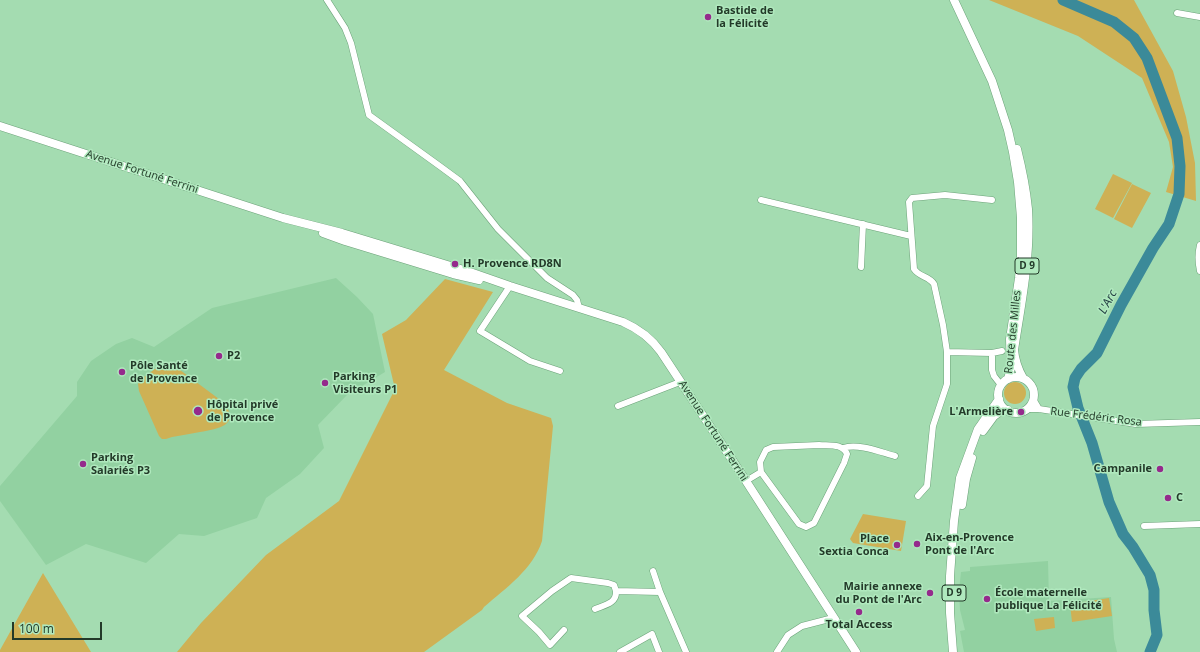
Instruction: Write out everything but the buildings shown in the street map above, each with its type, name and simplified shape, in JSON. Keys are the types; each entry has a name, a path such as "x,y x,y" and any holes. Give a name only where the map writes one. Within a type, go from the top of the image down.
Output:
{"main road":[{"name":"Route des Milles","path":"954,0 992,81 1005,119 1017,146 1023,169 1028,210 1028,254 1026,278 1014,350 1018,370 1023,378"},
{"name":"Route des Milles","path":"1003,382 1011,368 1010,339 1019,278 1022,241 1018,182 1005,119"},
{"name":"Avenue Fortuné Ferrini","path":"0,126 284,218 340,240 453,274 510,286 633,326 649,338 658,348 856,652"},
{"path":"1016,377 1023,378 1029,382 1032,387 1034,399 1027,409 1021,412 1008,410 1001,403 998,392 1003,382 1016,377"},
{"name":"D 9","path":"958,652 954,612 954,569 960,478 978,429 999,399"},
{"name":"D 9","path":"953,652 950,613 950,576 957,518 966,479 983,431 994,416 1001,411 1008,410"}],"street":[{"path":"327,0 345,28 351,43 369,115 460,181 498,229 547,278 573,295 577,300 578,308"},
{"path":"1177,13 1200,17"},
{"path":"918,496 927,486 933,426 947,384 947,352 934,284 931,279 917,274 914,269 908,202 912,198 945,195 992,200"},
{"path":"761,200 911,236"},
{"path":"861,267 863,224"},
{"path":"1200,245 1200,271"},
{"path":"510,286 480,330 530,361 560,371"},
{"path":"947,352 992,353 1002,350"},
{"path":"992,353 992,370 994,376 1003,382"},
{"path":"618,406 680,382"},
{"name":"Rue Frédéric Rosa","path":"1034,399 1042,410"},
{"name":"Rue Frédéric Rosa","path":"1027,409 1136,424 1200,422"},
{"path":"843,448 847,454 844,463 814,523 806,527 800,524 761,472 760,462 766,450 773,447 819,445 838,446 843,448 856,446 895,456"},
{"path":"746,481 761,472"},
{"path":"1144,526 1200,524"},
{"path":"654,571 660,592 686,652"},
{"path":"564,630 550,645 522,616 552,591 571,578 614,585 616,596 614,601 595,609"},
{"path":"616,591 660,592"},
{"path":"777,652 788,635 802,626 833,618"},
{"path":"620,652 652,634 659,652"}],"shaded area":[{"path":"989,0 1134,0 1173,71 1186,117 1195,163 1196,201 1166,192 1173,167 1169,142 1142,78 1078,36"},
{"path":"1113,174 1132,183 1113,218 1095,209"},
{"path":"1132,184 1151,193 1132,228 1114,219"},
{"name":"Hôpital privé de Provence","path":"336,278 373,314 385,372 347,395 318,425 324,448 300,474 266,498 257,518 204,536 179,534 146,563 86,544 46,565 0,501 0,486 77,396 77,382 91,361 116,344 132,338 154,347 212,308"},
{"path":"445,279 493,292 444,370 507,403 551,418 553,426 542,541 532,560 510,585 482,610 424,652 177,652 201,623 266,555 339,501 395,389 382,334 406,320"},
{"path":"163,363 172,364 223,402 230,416 229,421 214,429 162,439 159,436 139,391 138,384 140,380"},
{"path":"1011,382 1019,382 1026,389 1026,397 1019,404 1011,404 1004,397 1004,389"},
{"path":"863,514 906,521 901,551 853,543 850,539"},
{"path":"1048,561 1049,601 1111,597 1114,639 1117,652 964,652 960,631 965,630 960,610 959,591 961,572 970,571 970,567"},
{"path":"43,573 91,652 0,652"},
{"path":"1109,598 1112,616 1072,622 1070,604"},
{"path":"1054,617 1055,628 1036,631 1034,619"}],"waterway":[{"name":"L'Arc","path":"1063,0 1114,22 1134,38 1147,58 1177,138 1180,166 1179,194 1169,224 1153,248 1121,305 1097,353 1081,369 1075,378 1073,387 1078,408 1092,443 1109,502 1123,534 1133,547 1150,575 1154,590 1154,610 1157,635 1150,652"}],"place":[{"name":"Bastide de la Félicité","path":"708,17"},
{"name":"H. Provence RD8N","path":"455,264"},
{"name":"P2","path":"219,356"},
{"name":"Pôle Santé de Provence","path":"122,372"},
{"name":"Parking Visiteurs P1","path":"325,383"},
{"name":"Hôpital privé de Provence","path":"198,411"},
{"name":"L'Armelière","path":"1021,412"},
{"name":"Parking Salariés P3","path":"83,464"},
{"name":"Campanile","path":"1160,469"},
{"name":"C","path":"1168,498"},
{"name":"Aix-en-Provence Pont de l'Arc","path":"917,544"},
{"name":"Place Sextia Conca","path":"897,545"},
{"name":"Mairie annexe du Pont de l'Arc","path":"930,593"},
{"name":"École maternelle publique La Félicité","path":"987,599"},
{"name":"Total Access","path":"859,612"}]}
